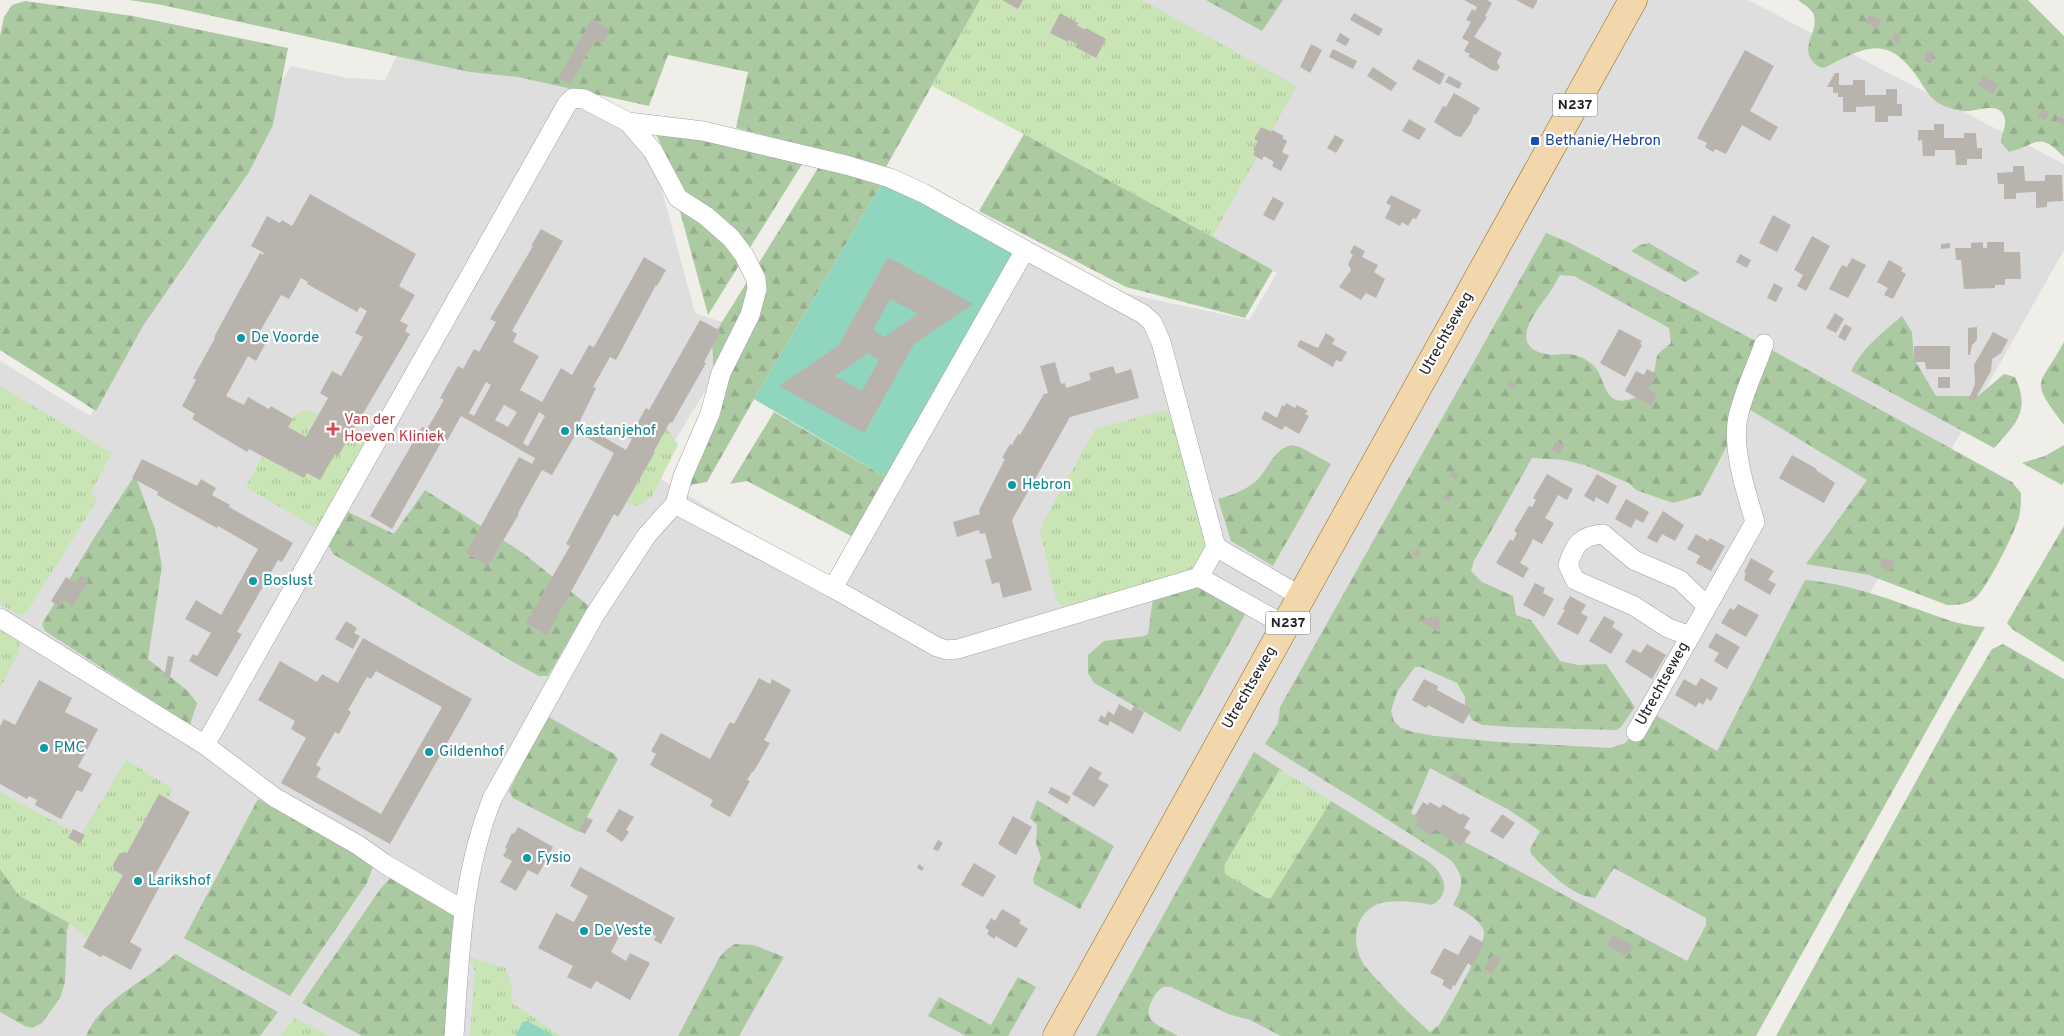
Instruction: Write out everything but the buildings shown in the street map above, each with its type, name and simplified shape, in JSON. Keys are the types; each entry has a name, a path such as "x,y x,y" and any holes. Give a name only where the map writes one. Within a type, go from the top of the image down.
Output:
{"main road":[{"name":"Utrechtseweg","path":"1058,1036 1633,0"}],"street":[{"path":"205,745 567,104 573,98 584,100 628,122 702,131 846,165 890,178 923,193 1144,314 1152,322 1161,342 1216,546 1199,577 958,649 947,650 937,647 833,588 675,504"},
{"path":"454,1036 463,910 480,829 492,799 594,616 647,535 675,504 683,476 710,414 722,373 750,315 757,289 756,279 744,255 731,238 706,216 678,198 653,151 628,122"},
{"path":"833,588 1024,250"},
{"name":"Utrechtseweg","path":"1636,732 1755,522 1746,492 1736,438 1738,414 1764,344"},
{"name":"Utrechtseweg","path":"1690,636 1668,628 1634,606 1575,580 1568,565 1574,548 1588,536 1603,534 1634,560 1680,580 1706,606"},
{"path":"1216,546 1302,596"},
{"path":"1199,577 1286,626"},
{"path":"0,618 205,745 274,797 358,845 385,864 463,910"}],"shaded area":[{"path":"424,0 624,0 578,100 644,124 695,313 743,329 654,475 829,580 1022,242 1124,293 1249,320 1277,273 936,84 980,0 1748,0 2064,164 2064,250 1759,789 1697,1036 0,1036 0,361 90,416 291,66 347,78 385,80"}],"green space":[{"path":"129,0 980,0 886,167 736,128 748,72 668,55 649,106 518,77 470,72 162,5"},
{"path":"980,0 1142,0 1297,86 1212,237 1041,143 932,86"},
{"path":"1206,0 1283,0 1262,31"},
{"path":"1798,0 2028,0 2064,36 2064,157 2049,144 2043,142 2033,143 2009,152 2001,142 2005,120 2000,110 1990,108 1962,111 1936,102 1907,64 1896,54 1875,48 1852,54 1824,68 1817,66 1808,51 1815,19 1808,7"},
{"path":"25,1 133,16 288,48 273,125 249,172 143,326 96,411 0,350 0,36 4,17 12,5"},
{"path":"652,125 804,161 708,315 664,152"},
{"path":"1024,134 1273,270 1245,318 1126,287 979,211"},
{"path":"820,165 883,182 707,482 695,484 677,491 714,385 712,338"},
{"path":"883,182 1015,251 887,478 754,399"},
{"path":"1546,233 1568,242 1750,338 2012,482 2021,493 2020,511 2016,525 2000,561 1986,585 1971,601 1947,605 1869,575 1806,564 1867,480 1747,408 1701,495 1673,503 1636,490 1629,483 1584,465 1564,460 1532,458 1474,561 1471,571 1482,582 1513,596 1516,615 1531,620 1560,661 1578,665 1606,664 1635,707 1621,727 1616,730 1509,727 1482,725 1472,720 1465,705 1465,697 1457,683 1421,667 1415,667 1397,692 1391,711 1394,721 1401,728 1413,732 1500,742 1611,748 1625,743 1654,714 1717,751 1805,580 1860,590 1949,620 1966,625 1985,627 1756,1036 1281,1036 1250,1020 1228,1014 1171,987 1164,987 1158,991 1150,1004 1150,1017 1157,1025 1178,1036 1096,1036 1254,752 1280,769 1224,866 1225,874 1266,898 1271,898 1331,801 1428,861 1442,877 1444,889 1439,900 1432,905 1398,901 1384,902 1369,909 1359,923 1356,940 1360,958 1367,969 1430,1032 1439,1025 1450,1007 1473,963 1484,932 1476,919 1453,905 1461,887 1461,878 1456,867 1452,861 1265,744 1278,723 1280,707","holes":["1560,275 1574,276 1669,328 1671,343 1657,356 1650,381 1638,396 1624,401 1617,400 1607,392 1599,373 1585,359 1572,354 1553,355 1539,352 1530,347 1527,340 1530,322","1430,768 1509,810 1540,831 1530,849 1531,854 1560,882 1577,893 1595,898 1614,868 1706,918 1706,925 1687,961 1411,813"]},
{"path":"1649,243 1700,273 1685,282 1631,251 1640,245"},
{"path":"1902,316 1912,332 1914,359 1936,396 1978,396 2004,374 2015,377 2022,399 2019,416 2009,432 1994,448 1851,371 1867,348"},
{"path":"2064,342 2064,425 2046,399 2041,383"},
{"path":"0,386 112,453 91,492 97,500 27,612 21,616 0,604"},
{"path":"309,410 361,434 368,440 320,527 314,527 246,487 264,453 280,430 299,413"},
{"path":"1165,410 1177,420 1210,543 1195,568 1170,578 1063,606 1056,600 1040,531 1042,525 1095,429"},
{"path":"774,412 887,478 853,537 747,481 730,484"},
{"path":"660,427 668,430 678,445 652,496 638,506 625,502"},
{"path":"1292,445 1300,447 1331,464 1273,566 1231,541 1218,499 1236,493 1254,483 1280,451"},
{"path":"2064,445 2064,482 2062,485 2022,463 2045,456"},
{"path":"135,475 155,529 162,566 148,659 188,691 197,703 190,725 45,631 42,624"},
{"path":"425,490 523,553 589,606 548,676 539,676 513,662 333,554 328,544 346,511 394,534"},
{"path":"2064,526 2064,662 2012,629 2007,623"},
{"path":"1202,584 1248,609 1180,732 1094,683 1088,673 1088,655 1104,641 1148,634 1153,598"},
{"path":"0,625 20,636 18,654 0,688"},
{"path":"2003,644 2064,679 2064,1036 1776,1036 1952,716 1992,649"},
{"path":"547,716 614,754 618,759 579,832 513,798 509,791"},
{"path":"126,760 173,789 87,938 69,923 18,895 0,869 0,792 70,830 69,833 79,838"},
{"path":"1280,769 1331,801 1271,898 1267,898 1225,874 1224,866"},
{"path":"258,799 374,864 367,883 290,996 184,938"},
{"path":"1037,800 1114,846 1080,909 1034,884 1033,879 1041,858 1036,843 1037,825 1030,818"},
{"path":"0,869 18,895 69,923 67,930 65,982 60,998 42,1023 32,1028 0,1012"},
{"path":"393,875 454,916 447,1036 362,1036 302,1003 381,888"},
{"path":"735,944 754,945 784,957 739,1036 678,1036 719,958"},
{"path":"175,954 278,1012 260,1036 86,1036 103,1010"},
{"path":"469,957 506,968 512,987 511,1002 561,1036 470,1036 475,971"},
{"path":"1018,977 1036,987 1008,1036 966,1036 928,1016 939,997 991,1025"},
{"path":"295,1018 329,1036 281,1036"},
{"path":"527,1021 553,1036 515,1036 523,1022"}],"place":[{"name":"Bethanie/Hebron","path":"1535,141"},
{"name":"De Voorde","path":"241,338"},
{"name":"Van der Hoeven Kliniek","path":"333,429"},
{"name":"Kastanjehof","path":"565,431"},
{"name":"Hebron","path":"1012,485"},
{"name":"Boslust","path":"253,581"},
{"name":"PMC","path":"44,748"},
{"name":"Gildenhof","path":"429,752"},
{"name":"Fysio","path":"527,858"},
{"name":"Larikshof","path":"138,881"},
{"name":"De Veste","path":"584,931"}]}
